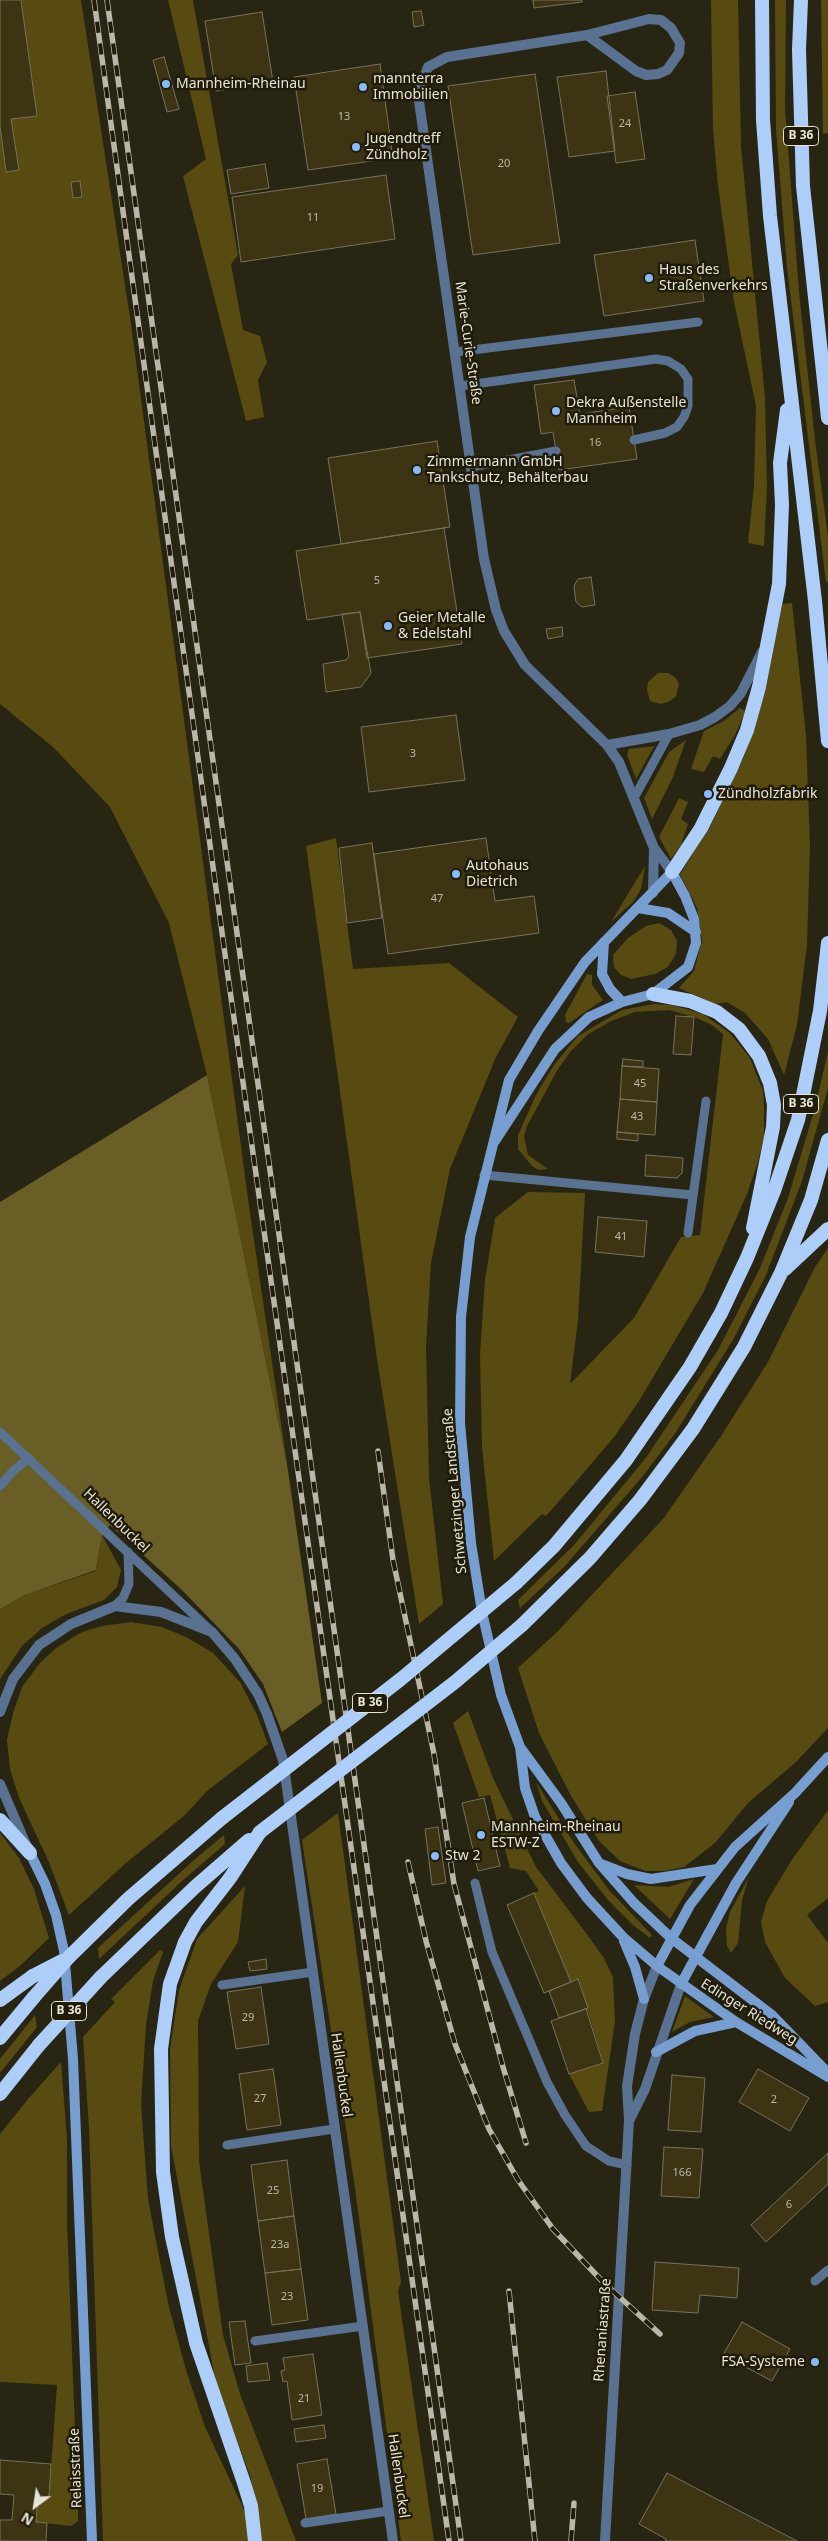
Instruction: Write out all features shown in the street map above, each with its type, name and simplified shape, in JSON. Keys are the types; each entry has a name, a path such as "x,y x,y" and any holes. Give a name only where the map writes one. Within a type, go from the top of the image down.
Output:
{"highway":[{"name":"B 36","path":"762,0 763,120 770,216 815,601 828,741"},
{"name":"B 36","path":"801,0 799,50 802,186 828,418"},
{"path":"672,872 701,828 731,768 747,730 771,636 779,584 782,505 780,463 789,390"},
{"name":"B 36","path":"0,2038 69,1958 128,1899 222,1818 423,1661 516,1583 554,1546 594,1501 658,1416 721,1313 747,1258 774,1191 798,1120 820,1011 828,944"},
{"path":"653,994 690,1001 717,1012 739,1030 759,1056 770,1083 774,1105 773,1127 747,1258"},
{"name":"B 36","path":"0,2094 38,2045 101,1978 146,1933 227,1859 455,1682 522,1625 590,1558 640,1500 693,1429 744,1347 781,1273 811,1200 828,1140"},
{"path":"781,1273 828,1229"},
{"path":"0,1820 30,1854"},
{"path":"255,2541 251,2506 209,2384 183,2294 172,2237 163,2172 161,2049 164,2014 176,1963 196,1922 230,1878 260,1832"},
{"path":"0,2000 33,1976 69,1958"}],"main road":[{"name":"Schwetzinger Landstraße","path":"623,1937 587,1898 561,1863 535,1818 525,1788 520,1746 502,1695 482,1612 471,1543 460,1423 461,1317 470,1237 509,1080 565,990 604,942 672,872"},
{"path":"653,994 688,967 694,953 696,932 691,908 672,872"},
{"path":"638,908 668,913 696,932"},
{"path":"604,942 602,974 610,989 622,1002"},
{"name":"Schwetzinger Landstraße","path":"495,1141 555,1049 589,1017 622,1002 653,994"},
{"name":"Schwetzinger Landstraße","path":"520,1746 561,1803 600,1863 634,1904 671,1938 695,1956"},
{"path":"671,1938 717,1869 742,1838 795,1793 828,1757"},
{"path":"681,1984 736,1883 795,1793"},
{"name":"Relaisstraße","path":"30,1854 56,1915 64,1951 73,2059 92,2541"},
{"path":"600,1863 627,1874 651,1879 717,1869"},
{"path":"623,1937 635,1967 644,1999"},
{"name":"Edinger Riedweg","path":"623,1937 657,1966 736,2022 828,2077"},
{"name":"Rhenaniastraße","path":"657,1966 671,1938"},
{"name":"Edinger Riedweg","path":"695,1956 772,2015 828,2073"},
{"path":"656,2052 695,2031 736,2022"}],"street":[{"name":"Marie-Curie-Straße","path":"586,35 636,72 646,75 658,74 667,70 679,53 680,42 671,28 661,20 649,19 586,35 446,57 428,67 418,94 484,559 496,610 504,631 525,665 607,745 618,762 654,848 672,872"},
{"path":"607,745 669,734 700,725 730,706 741,693 771,636"},
{"name":"Marie-Curie-Straße","path":"653,893 654,848"},
{"path":"0,1712 12,1679 39,1645 71,1624 115,1606"},
{"name":"Hallenbuckel","path":"115,1606 161,1612 212,1632 235,1659 258,1694 283,1760 393,2541"},
{"path":"0,1784 30,1854"},
{"name":"Rhenaniastraße","path":"605,2541 627,2165 629,2120 627,2086 634,2034 644,1999 657,1966"},
{"name":"Rhenaniastraße","path":"629,2120 645,2089 656,2052 681,1984"}],"lane":[{"path":"456,352 698,322"},
{"path":"460,386 656,359 668,361 681,369 688,379 688,406 684,417 677,427 665,433 634,440"},
{"path":"472,467 556,451"},
{"path":"634,798 669,734"},
{"path":"688,1234 706,1101"},
{"path":"484,1175 693,1195"},
{"name":"Hallenbuckel","path":"0,1432 212,1632"},
{"path":"0,1486 14,1470 29,1458"},
{"path":"115,1606 123,1598 129,1584 128,1552"},
{"path":"475,1882 492,1952 547,2082 565,2115 586,2146 609,2161 627,2165"},
{"path":"222,1985 313,1972"},
{"path":"227,2145 334,2129"},
{"path":"815,2281 828,2270"},
{"path":"255,2341 362,2326"},
{"path":"305,2523 390,2511"}],"shaded area":[{"path":"0,0 81,0 131,324 249,1206 287,1464 207,1075 169,923 110,807 53,747 0,704"},
{"path":"168,0 193,0 238,255 231,264 243,330 260,336 267,362 258,380 264,417 246,421 183,176 206,159"},
{"path":"711,0 738,0 741,146 765,398 767,487 764,546 748,543 754,486 756,406 734,302 718,186 713,129"},
{"path":"775,0 786,0 785,108 799,292 815,440 828,537 828,582 826,582 787,268 776,129"},
{"path":"821,0 828,0 828,133 823,134"},
{"path":"792,603 806,735 810,845 807,945 797,1025 784,1075 768,1039 745,1013 727,1002 715,1004 679,988 694,971 702,941 697,908 680,874 711,825 744,757 766,689 782,604"},
{"path":"658,673 668,673 676,678 679,684 676,696 670,701 661,704 650,701 647,690 648,682"},
{"path":"740,708 745,711 744,715 735,735 720,759 713,756 704,772 691,769 704,731 724,721"},
{"path":"686,740 673,777 652,819 644,798 669,752"},
{"path":"655,746 636,779 627,755 629,749"},
{"path":"679,798 688,802 681,819 688,824 681,845 671,859 659,837"},
{"path":"336,838 353,969 449,963 518,1017 496,1057 450,1169 431,1263 426,1346 429,1478 443,1604 419,1624 377,1359 306,846"},
{"path":"645,866 641,889 633,902 611,922"},
{"path":"659,923 671,930 677,941 676,954 668,967 655,974 631,979 621,975 614,967 613,955 628,938 646,926"},
{"path":"587,974 592,975 592,985 603,1000 569,1023 566,1022 565,1015"},
{"path":"654,1004 672,1005 703,1014 730,1033 750,1058 763,1091 764,1105 764,1138 757,1165 747,1194 703,1293 639,1401 614,1437 546,1516 542,1514 494,1561 482,1447 480,1354 485,1280 495,1218 528,1192 585,1193 578,1320 570,1384 634,1318 681,1237 700,1235 723,1034 712,1025 697,1018 669,1010 635,1012 611,1021 587,1035 571,1051 558,1069 527,1126 524,1137 528,1155 548,1169 539,1170 532,1166 518,1149 518,1135 537,1093 554,1065 578,1036 622,1010"},
{"path":"828,1051 828,1088 802,1181 766,1275 734,1338 676,1432 643,1476 564,1567 520,1608 518,1600 574,1545 645,1459 718,1350 760,1268 788,1198 815,1108"},
{"path":"207,1075 287,1464 322,1703 282,1732 263,1684 239,1649 181,1589 110,1525 102,1535 96,1570 25,1595 0,1609 0,1202"},
{"path":"828,1248 828,1728 796,1762 748,1803 715,1843 684,1867 664,1871 645,1871 620,1861 599,1841 570,1794 539,1733 518,1668 557,1632 663,1519 721,1436 768,1362 815,1267"},
{"path":"102,1535 121,1570 117,1587 104,1600 66,1614 42,1628 22,1646 0,1679 0,1609 25,1595 96,1571"},
{"path":"131,1622 162,1627 188,1638 213,1653 240,1682 257,1715 268,1744 207,1791 185,1815 126,1863 69,1915 48,1860 19,1798 10,1769 7,1740 13,1713 22,1687 40,1663 56,1648 82,1632 102,1626"},
{"path":"468,1711 493,1778 536,1867 604,1958 613,1977 615,2021 602,2111 589,2112 569,2074 603,2062 578,1979 571,1982 534,1893 539,1891 526,1871 510,1868 490,1795 479,1797 453,1723"},
{"path":"536,1782 574,1843 609,1890 652,1935 650,1938 633,1925 608,1900 578,1862 542,1801"},
{"path":"828,1810 828,1898 807,1915 828,1943 828,2002 815,2006 785,1978 765,1942 761,1922 767,1901 791,1861"},
{"path":"338,1813 401,2282 398,2291 434,2541 401,2541 355,2188 302,1840"},
{"path":"0,1833 19,1858 34,1889 49,1938 21,1965 0,1981"},
{"path":"224,1835 225,1844 182,1881 99,1959 98,1948"},
{"path":"749,1877 742,1900 738,1943 731,1953 727,1946 726,1929 730,1912"},
{"path":"694,1879 670,1919 634,1885 668,1887"},
{"path":"245,1886 238,1942 211,1984 198,2021 199,2161 223,2335 240,2394 296,2541 262,2541 251,2478 216,2383 171,2146 170,2049 179,1990 197,1939"},
{"path":"160,1950 163,1952 153,1981 146,2025 141,2104 148,2199 168,2303 186,2370 205,2427 246,2514 249,2541 103,2541 89,2128 83,2037 115,2002 111,1999"},
{"path":"685,1996 714,2017 690,2022 672,2032"},
{"path":"35,2015 37,2027 0,2073 0,2059"},
{"path":"61,2062 67,2139 67,2223 78,2506 78,2521 71,2526 36,2522 38,2496 49,2497 57,2385 0,2382 0,2134"}],"building":[{"path":"0,0 21,0 37,116 11,119 19,170 6,172 0,126"},
{"path":"533,0 582,0 582,2 534,8"},
{"path":"421,11 424,25 414,27 412,12"},
{"path":"262,12 273,82 216,91 205,21"},
{"name":"Mannheim-Rheinau","path":"164,57 179,109 167,112 153,60"},
{"path":"380,64 393,158 308,170 294,77"},
{"path":"606,71 615,151 569,157 557,77"},
{"path":"535,74 560,243 473,255 448,86"},
{"path":"635,92 645,159 616,163 607,96"},
{"path":"265,164 269,188 231,194 227,170"},
{"path":"386,175 395,239 241,262 232,197"},
{"path":"80,181 82,197 73,198 71,182"},
{"name":"Haus des Straßenverkehrs","path":"695,240 704,301 604,316 594,255"},
{"path":"574,380 580,414 629,407 637,459 559,470 553,432 541,434 534,385"},
{"path":"437,441 450,527 341,544 328,458"},
{"path":"444,528 462,644 367,658 360,612 307,620 296,551"},
{"path":"591,577 595,605 582,607 576,602 574,586 578,579"},
{"path":"360,612 371,673 361,687 326,692 323,664 346,660 349,656 342,614"},
{"path":"562,627 563,636 548,639 546,629"},
{"path":"456,715 465,780 369,792 361,727"},
{"path":"486,838 495,901 534,896 539,933 388,954 374,854"},
{"path":"372,843 382,918 347,923 339,848"},
{"path":"676,1016 694,1017 691,1055 673,1054"},
{"path":"623,1059 643,1061 643,1067 622,1066"},
{"path":"622,1066 659,1069 657,1102 620,1099"},
{"path":"620,1099 657,1102 655,1135 617,1132"},
{"path":"617,1132 638,1134 638,1141 617,1139"},
{"path":"646,1155 683,1158 682,1173 677,1178 645,1176"},
{"path":"598,1217 647,1221 644,1257 595,1252"},
{"name":"Mannheim-Rheinau ESTW-Z","path":"484,1798 500,1866 478,1871 462,1803"},
{"name":"Stw 2","path":"438,1827 446,1883 432,1885 425,1829"},
{"path":"534,1893 571,1982 544,1993 507,1905"},
{"path":"266,1959 267,1969 250,1971 248,1962"},
{"path":"578,1979 588,2008 559,2018 549,1991"},
{"path":"261,1987 269,2044 236,2049 227,1992"},
{"path":"586,2009 603,2063 569,2074 551,2021"},
{"path":"273,2069 281,2125 247,2130 239,2074"},
{"path":"758,2069 809,2098 790,2131 739,2102"},
{"path":"672,2075 705,2078 701,2132 668,2130"},
{"path":"664,2147 703,2149 699,2198 661,2196"},
{"path":"828,2153 828,2184 766,2242 751,2225"},
{"path":"287,2160 294,2216 258,2221 251,2165"},
{"path":"294,2216 301,2269 265,2273 258,2221"},
{"path":"655,2262 739,2268 737,2298 700,2295 698,2313 652,2310"},
{"path":"301,2269 308,2320 272,2325 265,2273"},
{"path":"245,2321 251,2363 235,2365 229,2322"},
{"path":"742,2322 790,2349 772,2381 723,2355"},
{"path":"313,2354 322,2415 292,2420 287,2381 283,2382 281,2371 285,2370 283,2358"},
{"path":"267,2363 270,2380 248,2382 246,2366"},
{"path":"324,2425 326,2438 296,2442 294,2429"},
{"path":"327,2459 336,2514 306,2519 297,2464"},
{"path":"0,2460 51,2464 49,2497 38,2496 36,2522 47,2523 46,2541 0,2541 0,2520 12,2520 14,2495 0,2494"},
{"path":"667,2473 797,2541 665,2541 666,2539 639,2524"}],"railway":[{"path":"94,0 228,976 449,2541"},
{"path":"107,0 461,2541"},
{"path":"378,1451 393,1560 434,1754 454,1884 503,2067 526,2143"},
{"path":"408,1862 426,1941 455,2044 489,2129 518,2180 553,2229 603,2282 660,2334"},
{"path":"509,2291 535,2541"},
{"path":"571,2541 574,2503"}],"place":[{"name":"Mannheim-Rheinau","path":"166,84"},
{"name":"mannterra Immobilien","path":"363,87"},
{"name":"Jugendtreff Zündholz","path":"356,147"},
{"name":"Haus des Straßenverkehrs","path":"649,278"},
{"name":"Dekra Außenstelle Mannheim","path":"556,411"},
{"name":"Zimmermann GmbH Tankschutz, Behälterbau","path":"417,470"},
{"name":"Geier Metalle & Edelstahl","path":"388,626"},
{"name":"Zündholzfabrik","path":"708,794"},
{"name":"Autohaus Dietrich","path":"456,874"},
{"name":"Mannheim-Rheinau ESTW-Z","path":"481,1835"},
{"name":"Stw 2","path":"435,1856"},
{"name":"FSA-Systeme","path":"815,2362"}]}
